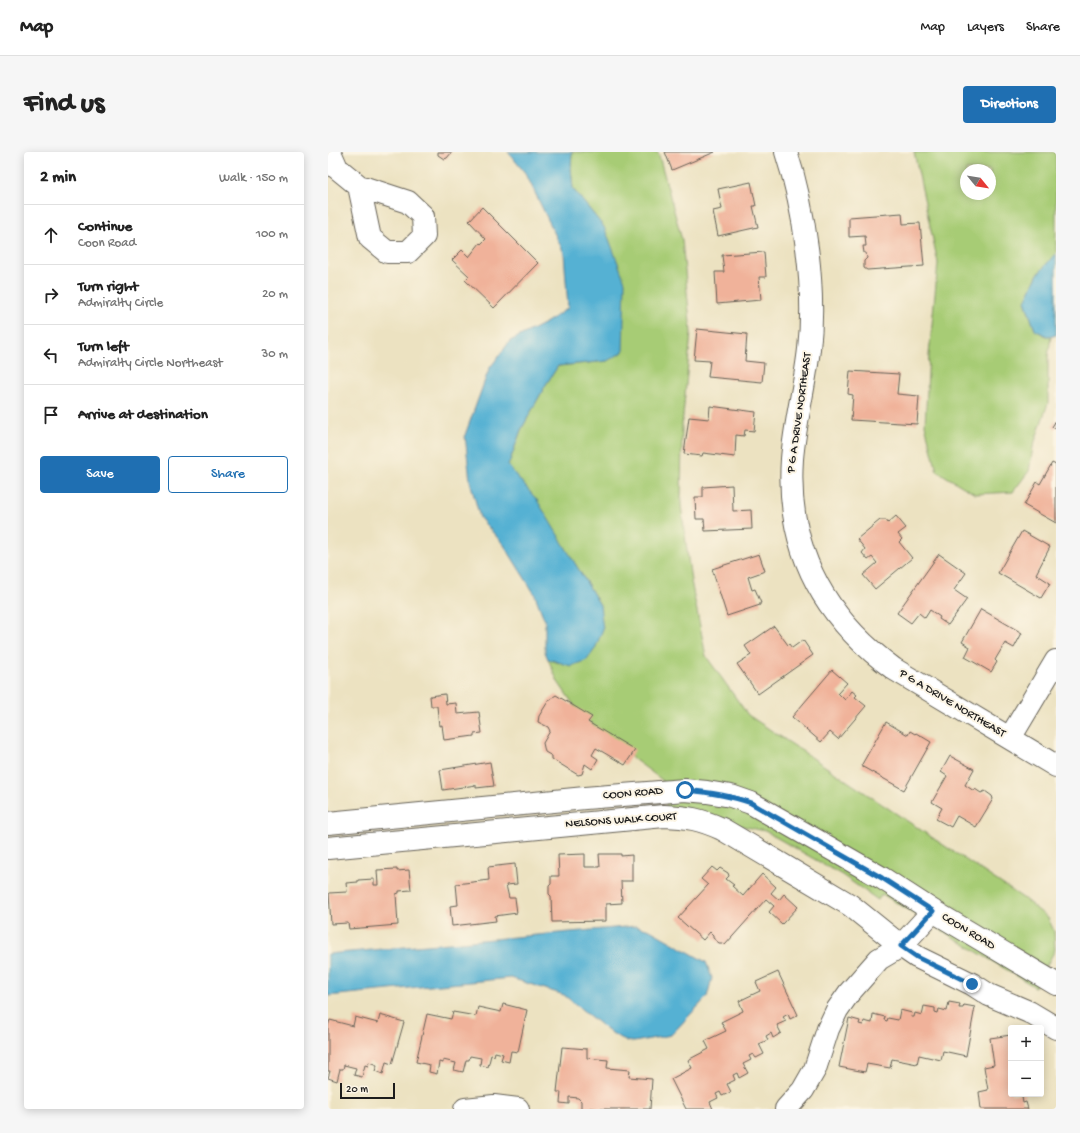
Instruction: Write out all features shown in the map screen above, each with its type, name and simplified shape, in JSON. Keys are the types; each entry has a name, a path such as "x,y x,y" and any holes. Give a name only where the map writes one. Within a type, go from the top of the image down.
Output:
{"street":[{"path":"330,152 337,168 359,186"},
{"name":"P G A DRIVE NORTHEAST","path":"786,152 792,169 802,215 808,263 811,306 810,348 792,458 791,482 793,507 798,534 806,562 818,588 832,609 860,642 876,656 894,670 1056,766"},
{"path":"1010,738 1056,661"},
{"name":"COON ROAD","path":"328,823 585,798 685,790 731,796 751,803 882,878 933,911 1056,984"},
{"name":"NELSONS WALK COURT","path":"328,848 664,816 685,817 704,821 722,829 850,905 917,957 972,984 989,995 1029,1012 1056,1028"},
{"path":"786,1109 803,1090 815,1069 828,1028 837,1010 849,993 879,959 901,946 933,911"},
{"path":"465,1109 494,1106 518,1109"}],"green space":[{"path":"572,152 658,152 682,240 691,333 682,426 681,505 691,581 706,656 748,715 1023,898 1048,918 1054,931 1055,950 1035,987 882,894 878,900 842,875 765,831 667,810 662,780 615,745 578,711 558,682 548,659 559,663 600,605 576,565 521,482 508,466 521,430 545,386 558,366 607,361 604,227 573,189 571,168"},
{"path":"914,152 1056,152 1056,253 1038,274 1025,301 1035,330 1048,337 1051,336 1048,357 1048,403 1033,447 1029,471 1013,492 975,494 937,471 925,425 929,355 938,263"}],"water":[{"path":"508,152 572,152 571,168 573,189 604,227 625,282 623,352 607,361 558,366 545,386 521,430 508,466 537,500 600,605 603,629 595,649 587,660 571,666 548,659 545,652 545,621 534,593 504,545 480,518 470,481 465,435 489,369 510,341 547,322 568,308 564,253 526,174"},
{"path":"1056,253 1056,335 1049,337 1035,330 1025,301 1038,274"},
{"path":"636,926 650,930 706,962 712,978 707,997 671,1035 634,1042 625,1041 607,1030 564,995 511,978 328,996 328,954"}],"building":[{"path":"438,152 452,152 447,158 444,159 438,155"},
{"path":"665,152 715,152 672,170"},
{"path":"751,182 756,206 753,206 758,227 718,236 713,211 722,209 718,189"},
{"path":"482,207 538,263 494,308 465,280 469,276 452,260 462,250 469,257 480,243 481,244 486,239 469,221"},
{"path":"902,213 903,224 920,223 924,266 867,270 864,268 864,261 867,258 866,253 864,253 863,246 866,246 865,236 849,237 849,217"},
{"path":"764,252 766,277 759,277 761,300 717,304 715,272 724,272 722,255"},
{"path":"697,329 747,334 745,361 764,363 762,382 708,377 710,361 694,360"},
{"path":"850,371 899,374 897,394 919,396 917,424 851,420 853,395 848,394"},
{"path":"710,406 756,412 754,431 745,430 744,436 736,435 735,457 703,453 702,456 684,454 689,417 709,419"},
{"path":"1056,420 1056,429 1052,427"},
{"path":"1052,463 1056,465 1056,523 1024,505 1037,482 1040,484"},
{"path":"732,485 733,511 751,510 752,529 705,531 704,519 696,519 695,497 703,497 703,487"},
{"path":"896,516 906,528 898,534 902,539 899,542 912,558 875,589 863,575 877,563 872,557 868,560 862,553 865,549 857,539 880,520 886,520 888,523"},
{"path":"1022,531 1050,547 1036,574 1050,583 1041,598 998,573"},
{"path":"759,554 765,571 748,577 752,590 755,589 761,603 760,605 727,616 712,569"},
{"path":"939,554 966,573 954,590 967,599 948,625 930,610 925,618 919,613 911,623 897,613"},
{"path":"981,609 1022,633 1014,648 1005,643 995,660 997,662 991,672 965,657 970,647 962,642"},
{"path":"774,626 792,648 803,640 813,655 758,694 737,664 751,655 745,646"},
{"path":"832,670 847,683 838,693 845,700 852,691 857,695 855,697 866,706 838,739 830,732 821,742 792,717"},
{"path":"445,694 446,704 456,703 457,714 479,712 482,733 474,734 474,736 444,740 442,725 439,726 437,706 431,706 430,696"},
{"path":"556,695 592,717 588,722 635,750 625,765 596,748 592,755 598,759 592,769 585,764 582,774 578,775 552,759 552,756 545,752 543,743 550,731 548,727 538,722 539,716 549,700"},
{"path":"886,722 908,735 910,731 931,742 904,790 861,766"},
{"path":"950,756 974,769 965,785 974,791 975,789 981,793 985,791 992,796 993,799 976,827 957,816 951,827 936,819 942,808 932,802 947,776 941,772"},
{"path":"490,762 494,786 476,788 476,785 443,790 440,770"},
{"path":"585,854 585,867 600,867 599,854 621,854 621,856 632,855 632,881 621,881 622,903 606,904 606,921 552,922 549,886 551,884 551,876 559,876 558,855"},
{"path":"515,864 517,884 506,885 509,898 515,898 517,913 495,916 496,921 452,926 450,906 458,905 456,884 489,880 488,867"},
{"path":"712,867 717,871 720,868 728,873 729,876 726,879 734,885 732,886 743,896 762,874 776,887 771,893 779,900 784,894 798,907 782,924 769,912 774,906 766,899 725,945 719,943 713,938 713,935 710,932 703,940 678,918 708,885 701,879"},
{"path":"397,869 397,871 409,870 411,890 399,891 399,893 396,894 398,925 349,929 348,923 331,924 329,893 347,892 346,883 358,882 358,880 374,879 374,885 378,885 377,870"},
{"path":"778,972 798,1015 790,1019 788,1014 783,1017 786,1021 777,1025 781,1033 773,1038 771,1033 766,1036 768,1040 759,1044 764,1054 756,1058 753,1054 749,1056 751,1060 743,1064 748,1073 739,1078 737,1073 733,1075 735,1080 727,1084 731,1092 722,1096 720,1092 716,1094 718,1098 710,1102 713,1109 686,1109 671,1079 692,1068 688,1060 709,1049 705,1041 726,1031 721,1022 743,1011 739,1001 760,991 756,982"},
{"path":"949,1002 960,1004 959,1008 963,1008 964,1005 975,1007 966,1056 943,1051 941,1060 919,1055 917,1064 892,1059 890,1068 867,1064 865,1072 839,1067 849,1018 860,1021 859,1024 863,1025 864,1021 872,1023 873,1014 885,1017 884,1020 887,1021 888,1018 898,1020 900,1010 912,1013 911,1017 914,1017 915,1013 922,1015 924,1006 935,1008 935,1012 938,1013 939,1009 947,1011"},
{"path":"503,1004 527,1010 518,1052 511,1051 509,1062 501,1060 503,1054 495,1052 494,1056 491,1055 488,1067 480,1065 481,1058 470,1056 469,1060 466,1060 463,1072 454,1070 456,1063 443,1060 443,1063 439,1062 437,1074 429,1072 430,1065 416,1062 427,1014 451,1019 453,1012 476,1016 478,1007 501,1012"},
{"path":"380,1015 404,1022 392,1064 386,1062 383,1074 375,1071 377,1065 369,1062 368,1066 365,1065 362,1077 354,1075 356,1068 344,1065 343,1069 340,1069 337,1081 328,1078 330,1071 328,1071 328,1026 330,1020 353,1026 355,1017 378,1023"},
{"path":"1008,1035 1008,1097 1022,1097 1023,1103 1026,1102 1028,1109 981,1109 979,1092 988,1090 984,1067 994,1065 990,1038"},
{"path":"562,1047 587,1049 587,1058 608,1060 607,1068 630,1070 629,1077 652,1079 650,1109 581,1109 581,1101 578,1098 569,1097 569,1104 560,1103 561,1092 557,1092"}],"route":[{"path":"685,790 731,796 751,803 882,878 933,911 901,946 917,957 972,984"}]}
